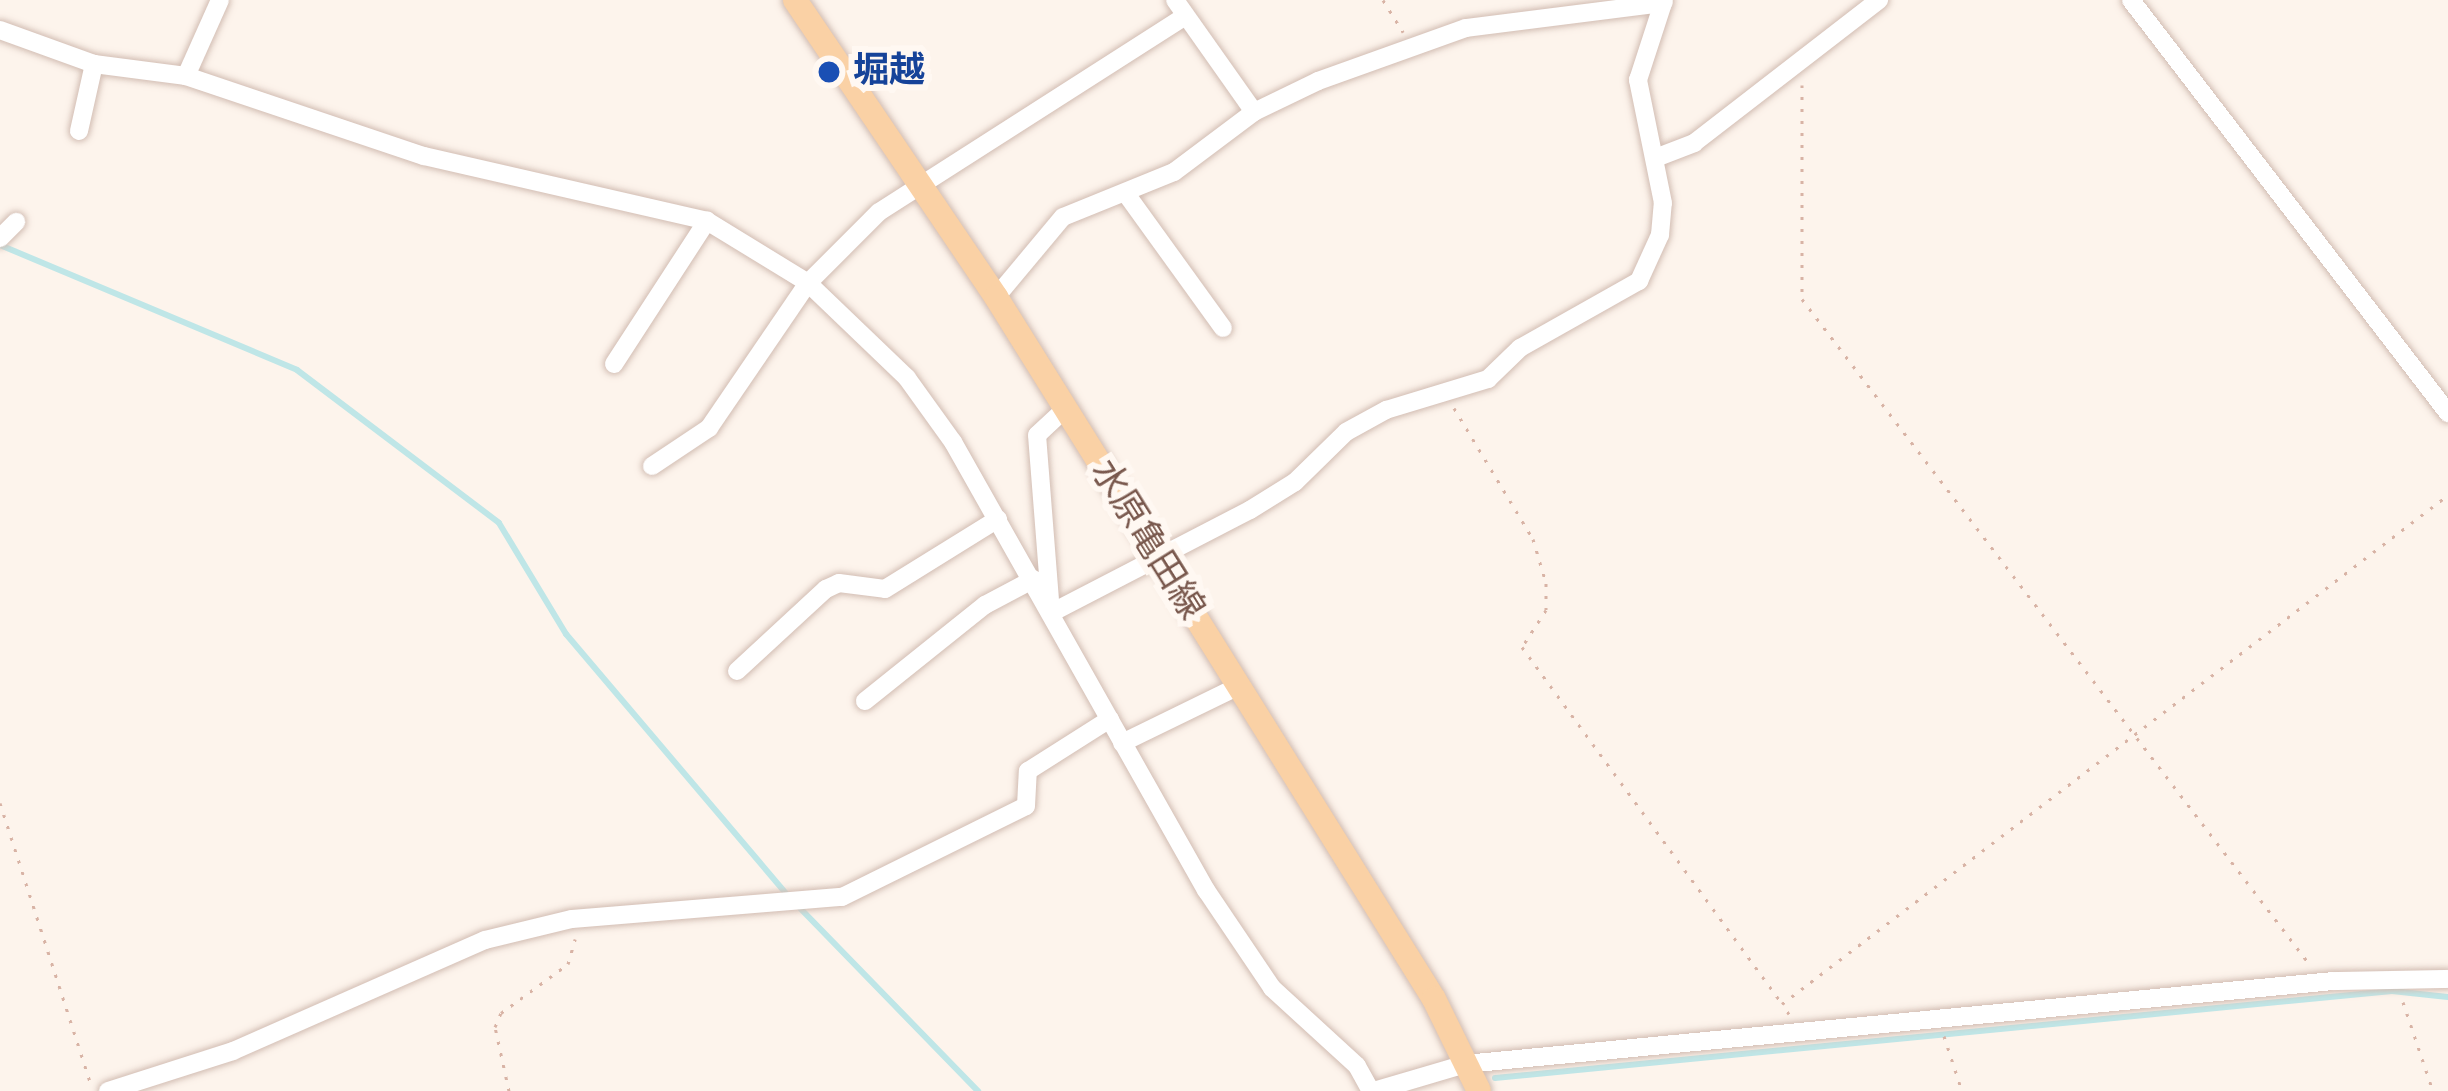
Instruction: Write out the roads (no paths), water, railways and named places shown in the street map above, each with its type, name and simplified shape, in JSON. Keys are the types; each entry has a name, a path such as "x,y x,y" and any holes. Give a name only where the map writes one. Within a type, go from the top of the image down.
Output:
{"main road":[{"name":"水原亀田線","path":"795,0 996,297 1434,999 1479,1091"}],"street":[{"path":"1658,157 1694,142 1879,0"},
{"path":"2131,0 2448,413"},
{"path":"186,76 216,2"},
{"path":"996,297 1063,217 1174,172 1254,112 1411,44 1466,28 1663,2 1638,80 1658,157 1660,235 1640,281 1520,348 1488,379 1447,397 1386,410 1346,432 1295,482 1160,560 1051,613"},
{"path":"652,466 709,428 808,284 920,181 1180,8 1254,112"},
{"path":"0,30 94,64 186,76 424,156 707,221 808,284 907,379 1034,579 1149,800 1272,988 1357,1066 1372,1091 1465,1064 2314,984 2448,979"},
{"path":"79,131 94,64"},
{"path":"1126,195 1223,328"},
{"path":"614,364 707,221"},
{"path":"0,238 16,223"},
{"path":"1051,613 1036,435 1065,409"},
{"path":"737,670 826,589 839,583 885,589 998,519"},
{"path":"865,700 985,605 1034,579"},
{"path":"1122,743 1237,687"},
{"path":"108,1091 233,1051 485,940 572,919 842,897 1026,806 1028,770 1110,719"}],"waterway":[{"path":"0,245 297,370 499,523 566,634 787,895"},
{"path":"797,905 978,1091"},
{"path":"1495,1078 2392,991 2448,997"}],"place":[{"name":"堀越","path":"829,72"}]}
